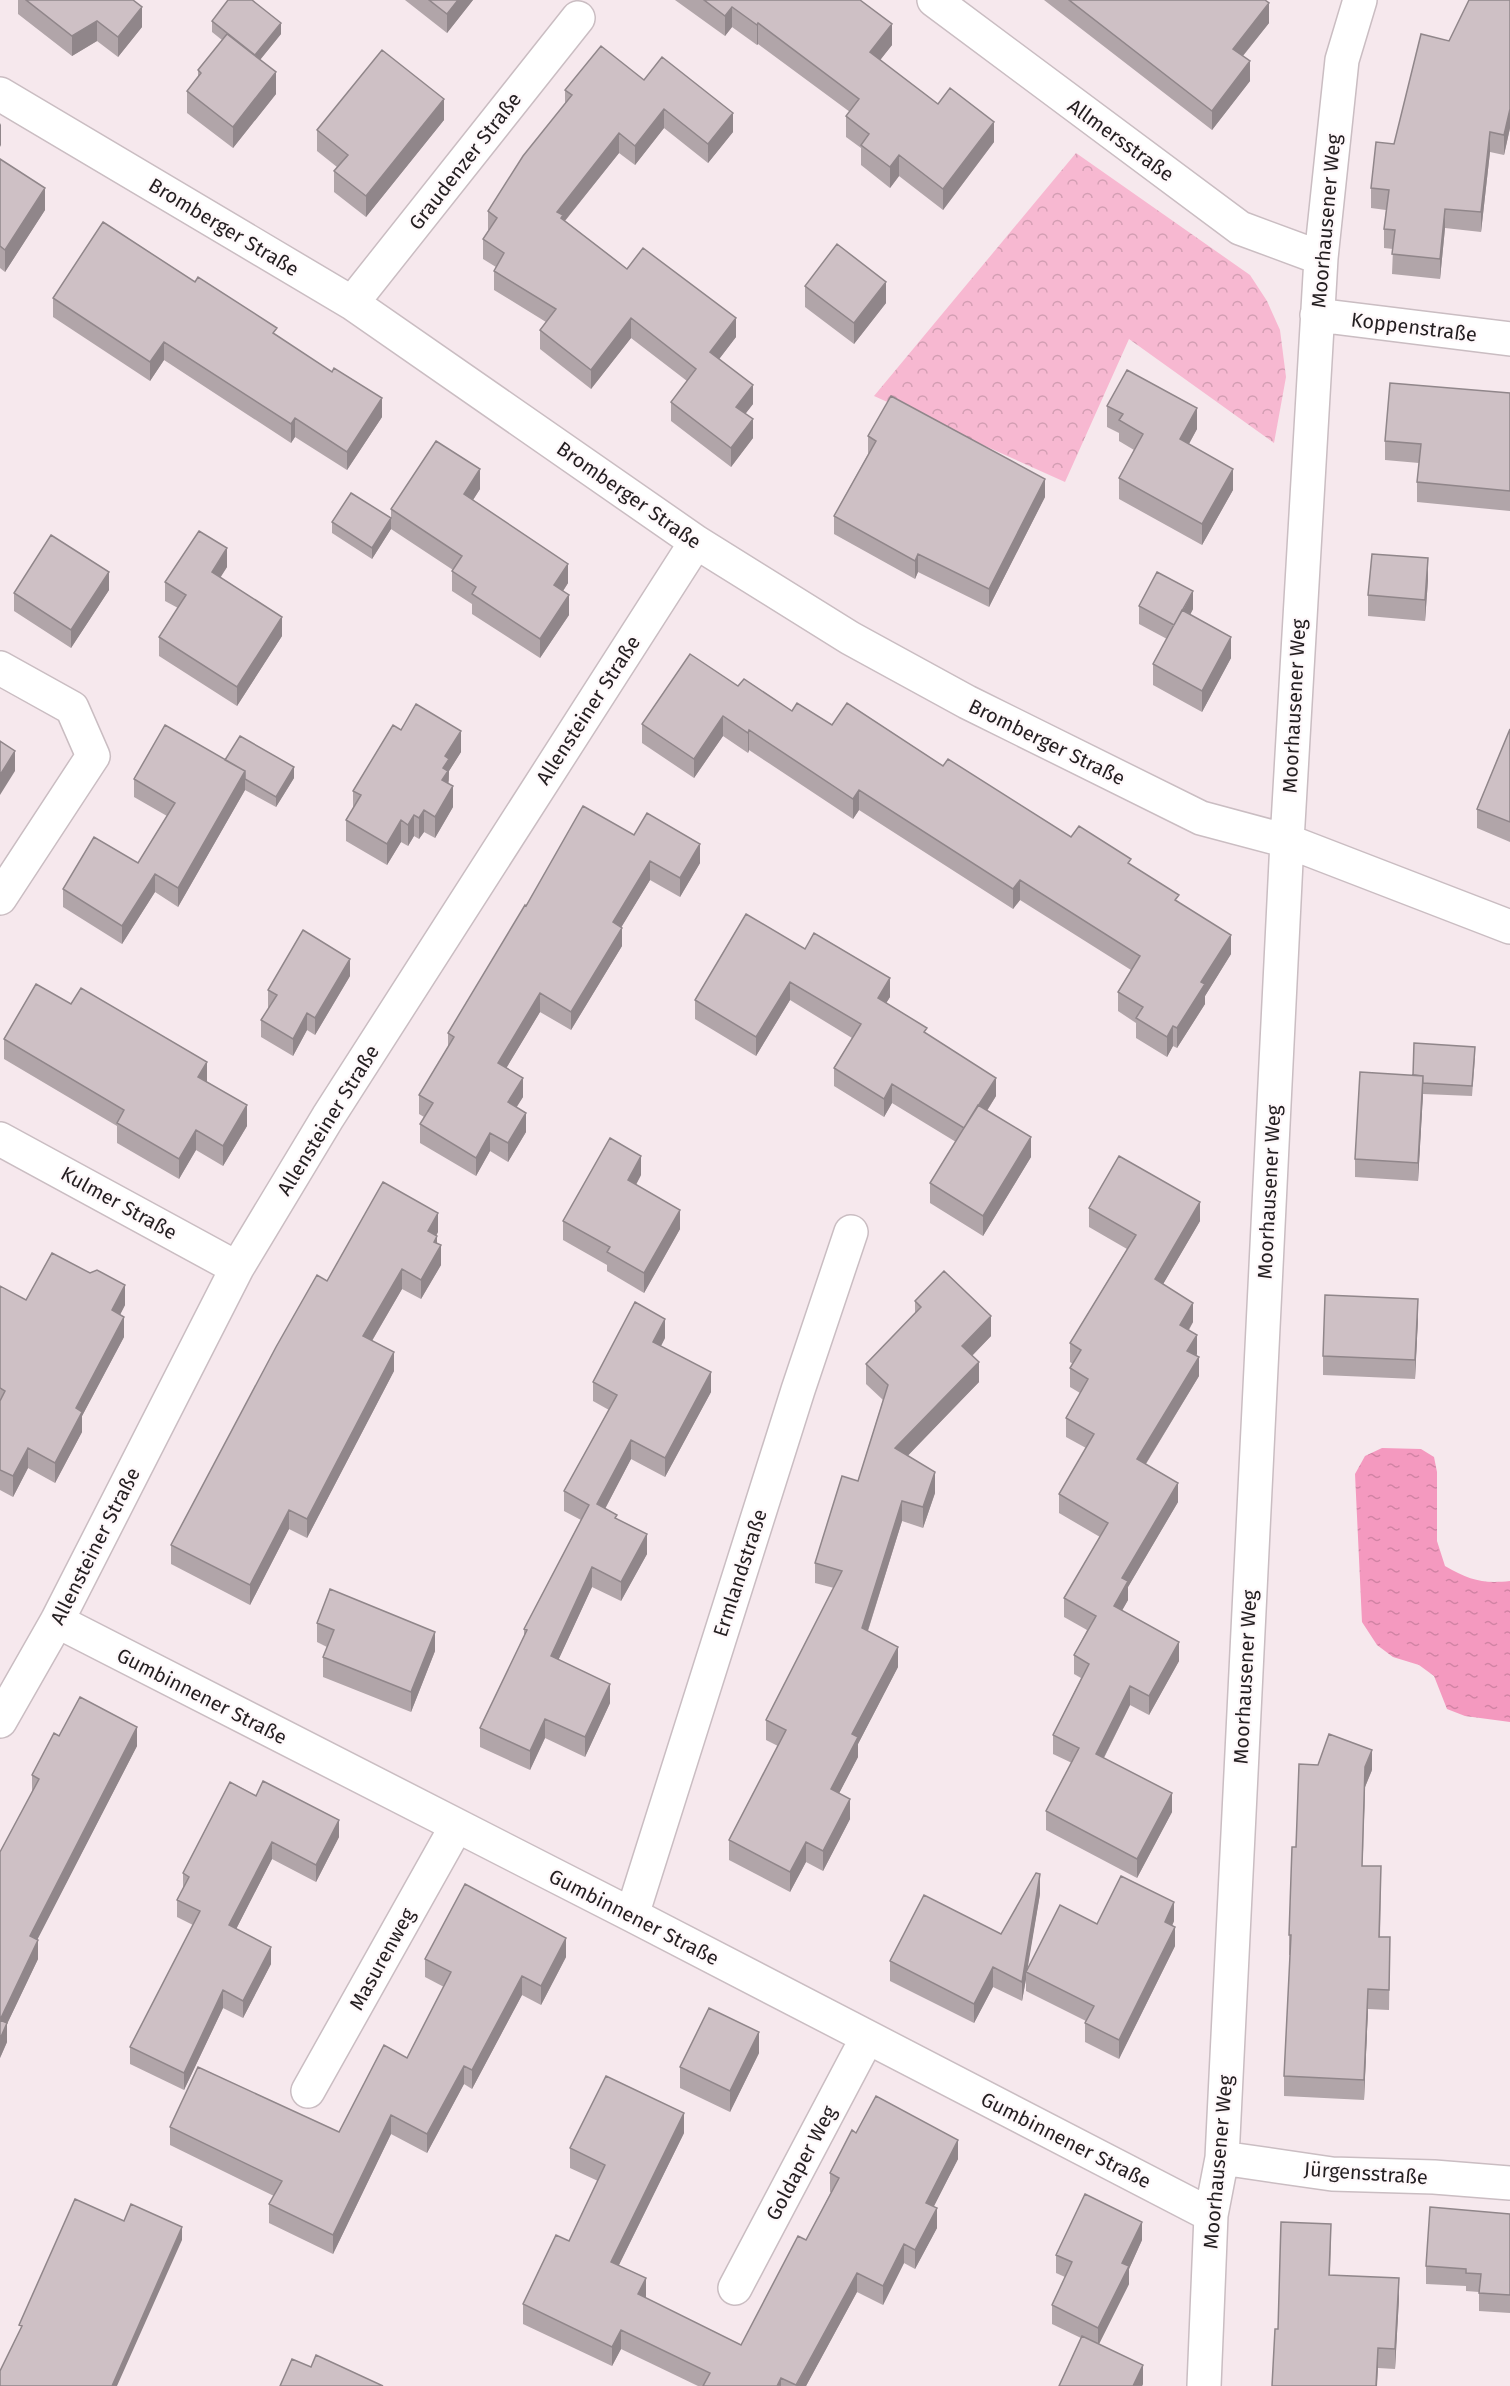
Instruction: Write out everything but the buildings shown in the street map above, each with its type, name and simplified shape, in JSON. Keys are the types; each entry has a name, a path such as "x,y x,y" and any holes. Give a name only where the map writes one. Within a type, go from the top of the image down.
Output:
{"street":[{"name":"Allmersstraße","path":"934,0 1240,228 1321,258"},
{"name":"Moorhausener Weg","path":"1204,2386 1211,2215 1222,2158 1287,841 1317,315 1342,60 1360,0"},
{"name":"Graudenzer Straße","path":"352,303 578,18"},
{"name":"Bromberger Straße","path":"0,94 352,303 696,542 850,638 967,702 1201,818 1287,841 1510,927"},
{"name":"Koppenstraße","path":"1317,315 1510,339"},
{"name":"Allensteiner Straße","path":"0,1721 57,1621 237,1268 328,1117 696,542"},
{"path":"0,668 72,708 93,756 0,898"},
{"name":"Kulmer Straße","path":"0,1139 237,1268"},
{"name":"Ermlandstraße","path":"632,1915 798,1390 851,1232"},
{"name":"Gumbinnener Straße","path":"57,1621 1211,2215"},
{"name":"Masurenweg","path":"308,2091 456,1827"},
{"name":"Goldaper Weg","path":"735,2288 867,2038"},
{"name":"Jürgensstraße","path":"1222,2158 1332,2174 1434,2177 1510,2183"}],"green space":[{"path":"1076,153 1250,275 1267,301 1280,330 1286,377 1274,443 1129,339 1065,482 874,396"}],"water":[{"path":"1382,1448 1421,1449 1434,1457 1437,1472 1437,1541 1445,1566 1476,1580 1510,1581 1510,1722 1465,1716 1447,1709 1434,1676 1419,1665 1393,1657 1377,1645 1362,1622 1355,1474 1365,1456"}]}
